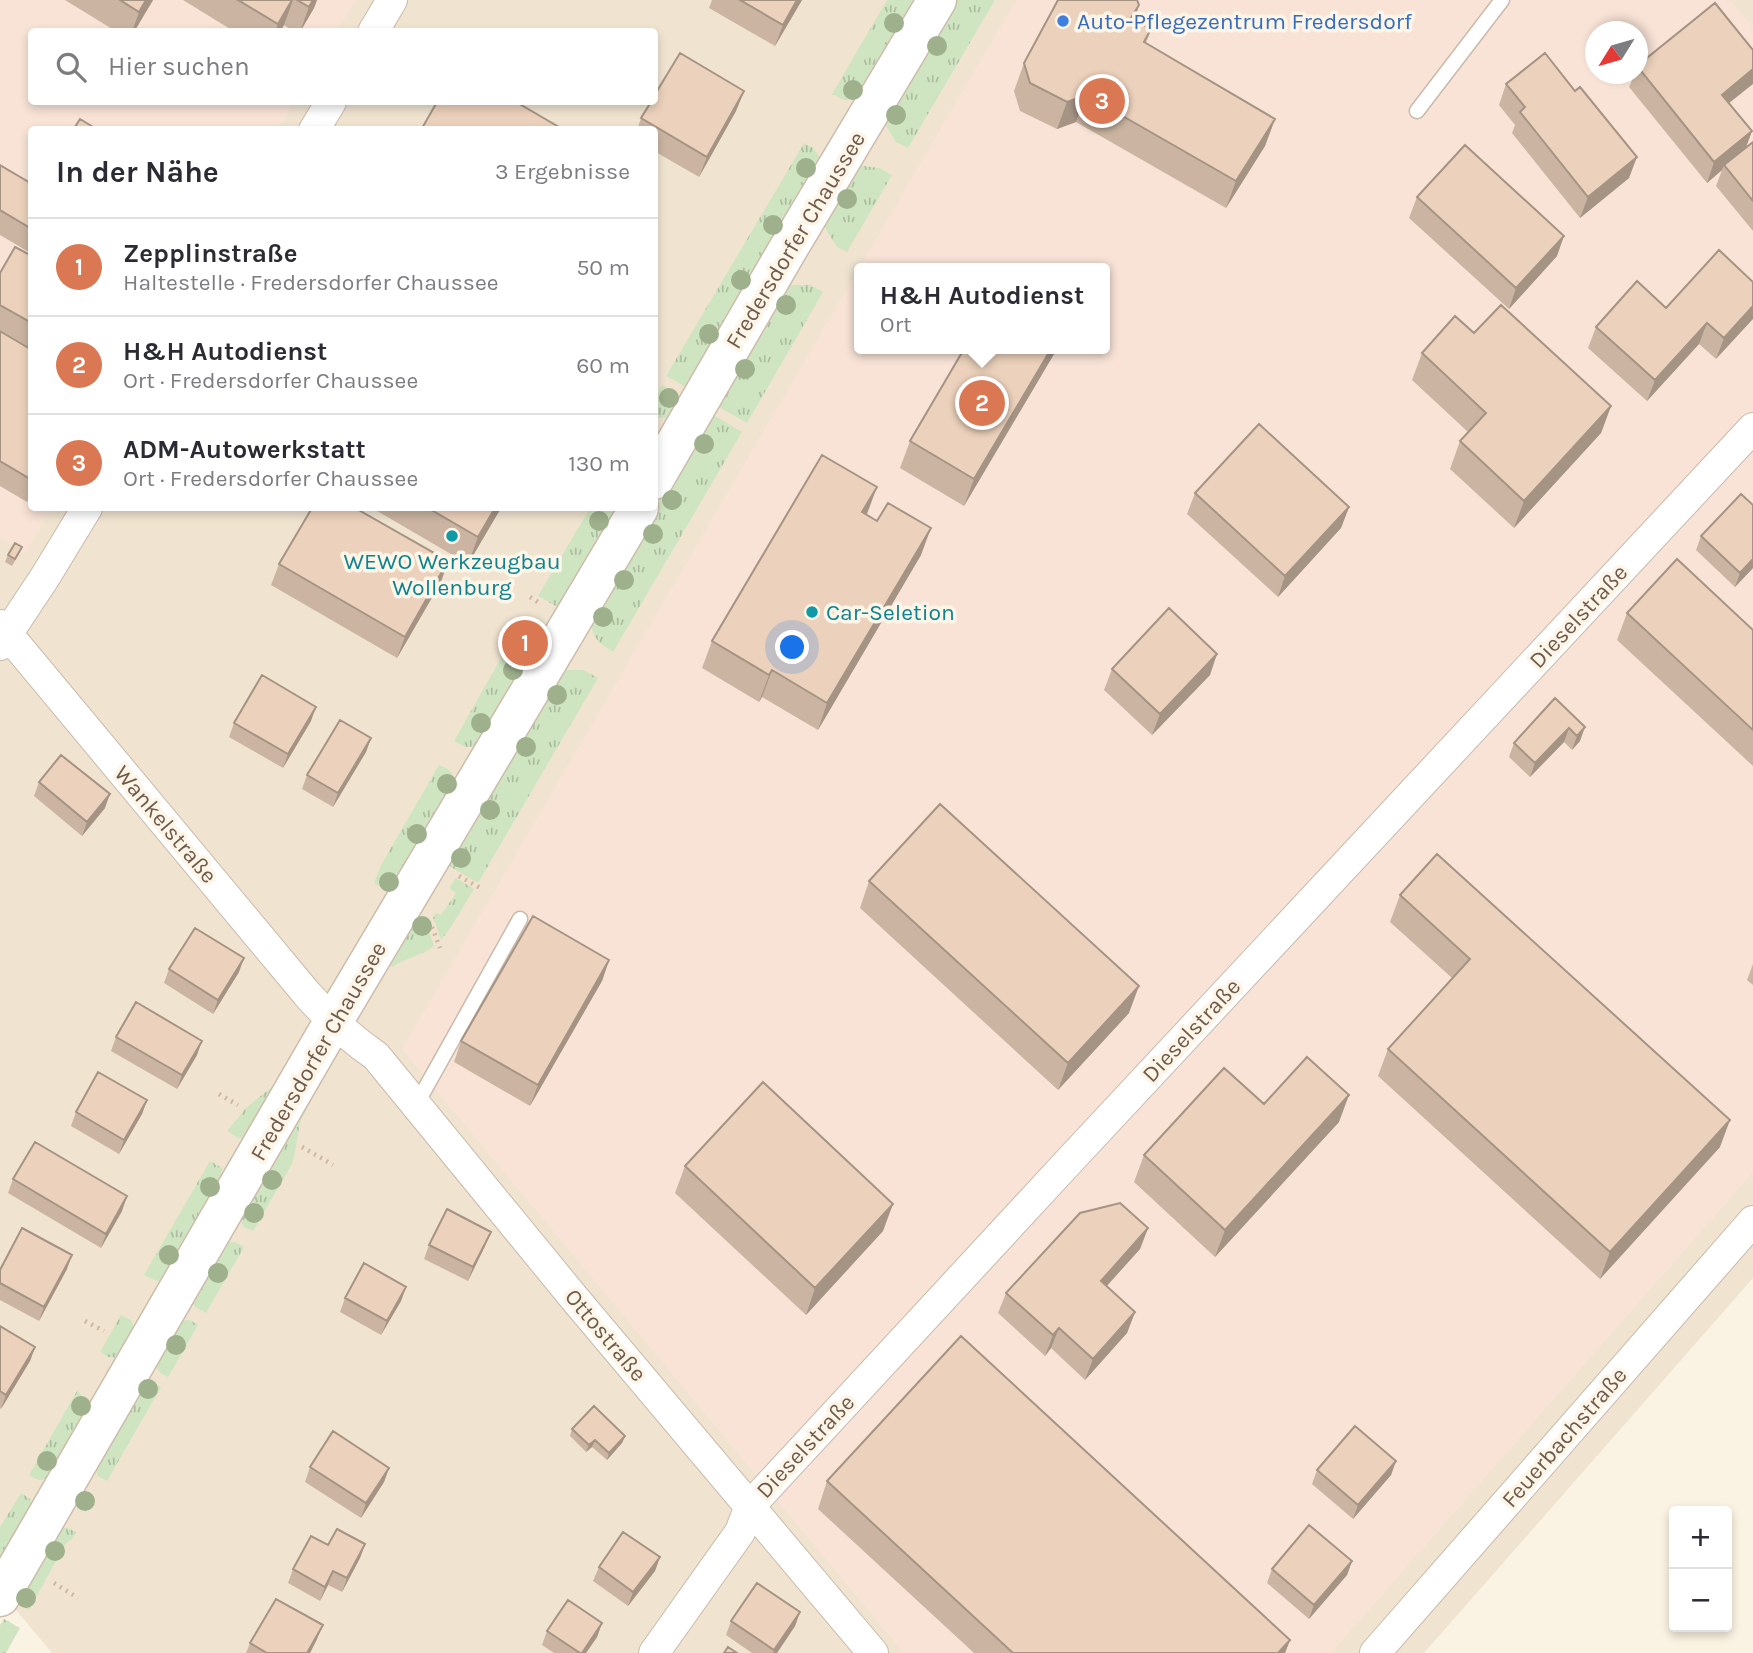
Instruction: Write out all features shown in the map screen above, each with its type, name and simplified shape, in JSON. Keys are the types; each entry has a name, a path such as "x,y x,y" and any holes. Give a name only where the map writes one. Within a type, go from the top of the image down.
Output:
{"main road":[{"name":"Fredersdorfer Chaussee","path":"658,473 937,0"},
{"name":"Fredersdorfer Chaussee","path":"0,1597 333,1022 637,511"}],"street":[{"path":"375,28 392,0"},
{"path":"316,126 329,105"},
{"name":"Dieselstraße","path":"654,1653 740,1532 750,1506 1753,428"},
{"path":"3,634 44,577 85,511"},
{"name":"Wankelstraße","path":"3,634 333,1022"},
{"name":"Ottostraße","path":"333,1022 376,1056 575,1299 873,1653"},
{"name":"Feuerbachstraße","path":"1375,1653 1753,1221"}],"lane":[{"path":"1417,111 1502,0"},
{"path":"416,1105 520,919"}],"path":[{"path":"219,1094 238,1105"},
{"path":"302,1147 333,1165"},
{"path":"85,1321 104,1331"},
{"path":"54,1583 78,1598"}],"shaded area":[{"path":"0,0 1753,0 1753,1278 1424,1653 52,1653 0,1591"},
{"path":"0,0 356,0 339,28 28,28 28,105 293,105 280,126 28,126 28,511 50,511 25,553 0,538"},
{"path":"1016,0 1730,0 1753,28 1753,1172 1331,1653 904,1653 402,1049 854,277 854,354 1110,354 1110,263 862,263"}],"green space":[{"path":"887,0 915,0 853,100 844,100 832,94"},
{"path":"952,0 995,0 908,148 896,142 882,119"},
{"path":"804,143 813,148 822,160 688,388 666,376"},
{"path":"856,165 879,168 892,175 847,252 837,247 824,226"},
{"path":"784,285 811,285 823,292 747,423 715,405"},
{"path":"662,385 682,397 671,418 658,418 658,392"},
{"path":"710,413 742,432 613,652 595,636 592,613 652,511 658,511 658,501"},
{"path":"588,511 612,511 613,516 559,608 538,596"},
{"path":"506,649 528,662 479,746 465,747 454,741"},
{"path":"566,670 584,670 598,678 478,883 446,864 553,678"},
{"path":"439,765 452,773 455,788 392,893 374,883 381,865"},
{"path":"456,878 474,889 441,940 433,917 436,913 441,915 456,893 449,888"},
{"path":"415,916 427,924 434,946 392,967 386,963"},
{"path":"283,1075 249,1137 238,1138 227,1131 246,1108"},
{"path":"312,1093 314,1095 300,1122 292,1164 253,1231 244,1227 239,1218"},
{"path":"210,1161 222,1168 224,1179 164,1282 144,1275"},
{"path":"235,1242 244,1247 206,1313 195,1307 191,1299 225,1243"},
{"path":"121,1315 131,1320 136,1331 121,1358 108,1357 100,1352"},
{"path":"179,1320 190,1320 198,1325 168,1377 160,1373 153,1363"},
{"path":"143,1380 161,1387 107,1481 98,1476 93,1464"},
{"path":"77,1391 90,1403 52,1476 43,1480 35,1479 29,1475"},
{"path":"21,1493 30,1499 34,1507 0,1565 0,1527"},
{"path":"62,1528 76,1532 66,1543 29,1610 13,1601 53,1533"},
{"path":"4,1619 20,1628 6,1653 0,1653 0,1625"}],"building":[{"path":"120,0 146,0 139,12"},
{"path":"238,0 292,0 278,24"},
{"path":"297,0 313,0 309,7"},
{"path":"740,0 797,0 783,25"},
{"path":"1058,0 1137,0 1139,5 1131,18 1151,29 1144,42 1275,119 1236,181 1086,95 1067,102 1030,83 1024,63"},
{"path":"1715,3 1753,50 1753,69 1722,95 1752,131 1714,162 1648,80 1648,57"},
{"path":"680,53 744,91 707,157 641,118 649,105 658,105 658,89"},
{"path":"1545,53 1575,91 1580,87 1637,157 1588,197 1520,112 1525,107 1506,84"},
{"path":"435,105 521,105 557,126 423,126"},
{"path":"80,119 91,126 76,126"},
{"path":"1753,142 1753,201 1724,165"},
{"path":"1465,145 1564,236 1516,288 1417,197"},
{"path":"0,165 28,182 28,227 0,210"},
{"path":"15,247 28,254 28,321 0,305 0,273"},
{"path":"1719,250 1753,282 1753,306 1724,338 1707,323 1655,380 1596,327 1637,281 1666,308"},
{"path":"1501,305 1611,406 1524,501 1460,441 1486,413 1422,353 1455,316 1474,333"},
{"path":"0,331 28,348 28,478 0,461"},
{"path":"961,354 1048,354 974,479 910,441"},
{"path":"1259,424 1349,507 1285,576 1195,493"},
{"name":"Car-Seletion","path":"822,455 877,487 862,512 877,521 888,503 931,528 827,703 772,670 769,675 712,641"},
{"path":"1741,494 1753,505 1753,559 1740,573 1701,536"},
{"path":"310,511 360,511 448,561 405,637 279,564"},
{"path":"433,511 493,511 478,537"},
{"path":"15,543 22,547 15,559 8,555"},
{"path":"1677,559 1753,630 1753,730 1627,613"},
{"path":"1169,608 1217,654 1160,714 1112,669"},
{"path":"262,675 316,707 288,754 234,723"},
{"path":"1555,698 1585,727 1577,736 1569,728 1535,763 1514,743"},
{"path":"340,720 371,738 338,793 307,775"},
{"path":"61,755 110,794 87,822 39,782"},
{"path":"940,804 1139,986 1068,1063 869,881"},
{"path":"1437,854 1730,1120 1610,1252 1388,1049 1470,959 1400,895"},
{"path":"533,916 609,960 538,1085 461,1041"},
{"path":"195,928 244,958 218,1000 169,969"},
{"path":"136,1002 202,1041 182,1075 116,1037"},
{"path":"1307,1057 1349,1095 1225,1230 1144,1155 1224,1068 1264,1104"},
{"path":"98,1072 147,1100 124,1140 76,1112"},
{"path":"763,1082 893,1204 815,1288 685,1166"},
{"path":"35,1142 127,1196 106,1234 13,1179"},
{"path":"1120,1203 1148,1228 1101,1281 1135,1312 1093,1359 1059,1328 1053,1335 1006,1293 1080,1213"},
{"path":"447,1209 491,1232 473,1267 429,1245"},
{"path":"22,1228 72,1255 44,1307 0,1283 0,1270"},
{"path":"364,1263 406,1287 387,1321 345,1298"},
{"path":"0,1326 35,1347 6,1395 0,1391"},
{"path":"961,1336 1290,1640 1278,1653 1013,1653 827,1481"},
{"path":"594,1406 625,1436 609,1453 595,1440 589,1445 572,1429"},
{"path":"1355,1426 1396,1461 1358,1505 1317,1470"},
{"path":"333,1431 389,1468 366,1503 310,1467"},
{"path":"1309,1525 1352,1561 1314,1605 1272,1569"},
{"path":"337,1529 365,1544 347,1578 333,1571 325,1587 293,1569 311,1536 328,1545"},
{"path":"623,1532 660,1557 633,1592 599,1567"},
{"path":"757,1583 800,1612 774,1650 731,1621"},
{"path":"276,1599 323,1625 307,1653 267,1653 250,1643"},
{"path":"568,1600 602,1623 582,1653 547,1631"},
{"path":"728,1647 737,1653 724,1653"}],"place":[{"name":"Auto-Pflegezentrum Fredersdorf","path":"1063,21"},
{"name":"ADM-Autowerkstatt","path":"1102,101"},
{"name":"H&H Autodienst","path":"982,403"},
{"name":"WEWO Werkzeugbau Wollenburg","path":"452,536"},
{"name":"Car-Seletion","path":"812,612"},
{"name":"Zepplinstraße","path":"525,643"}]}
